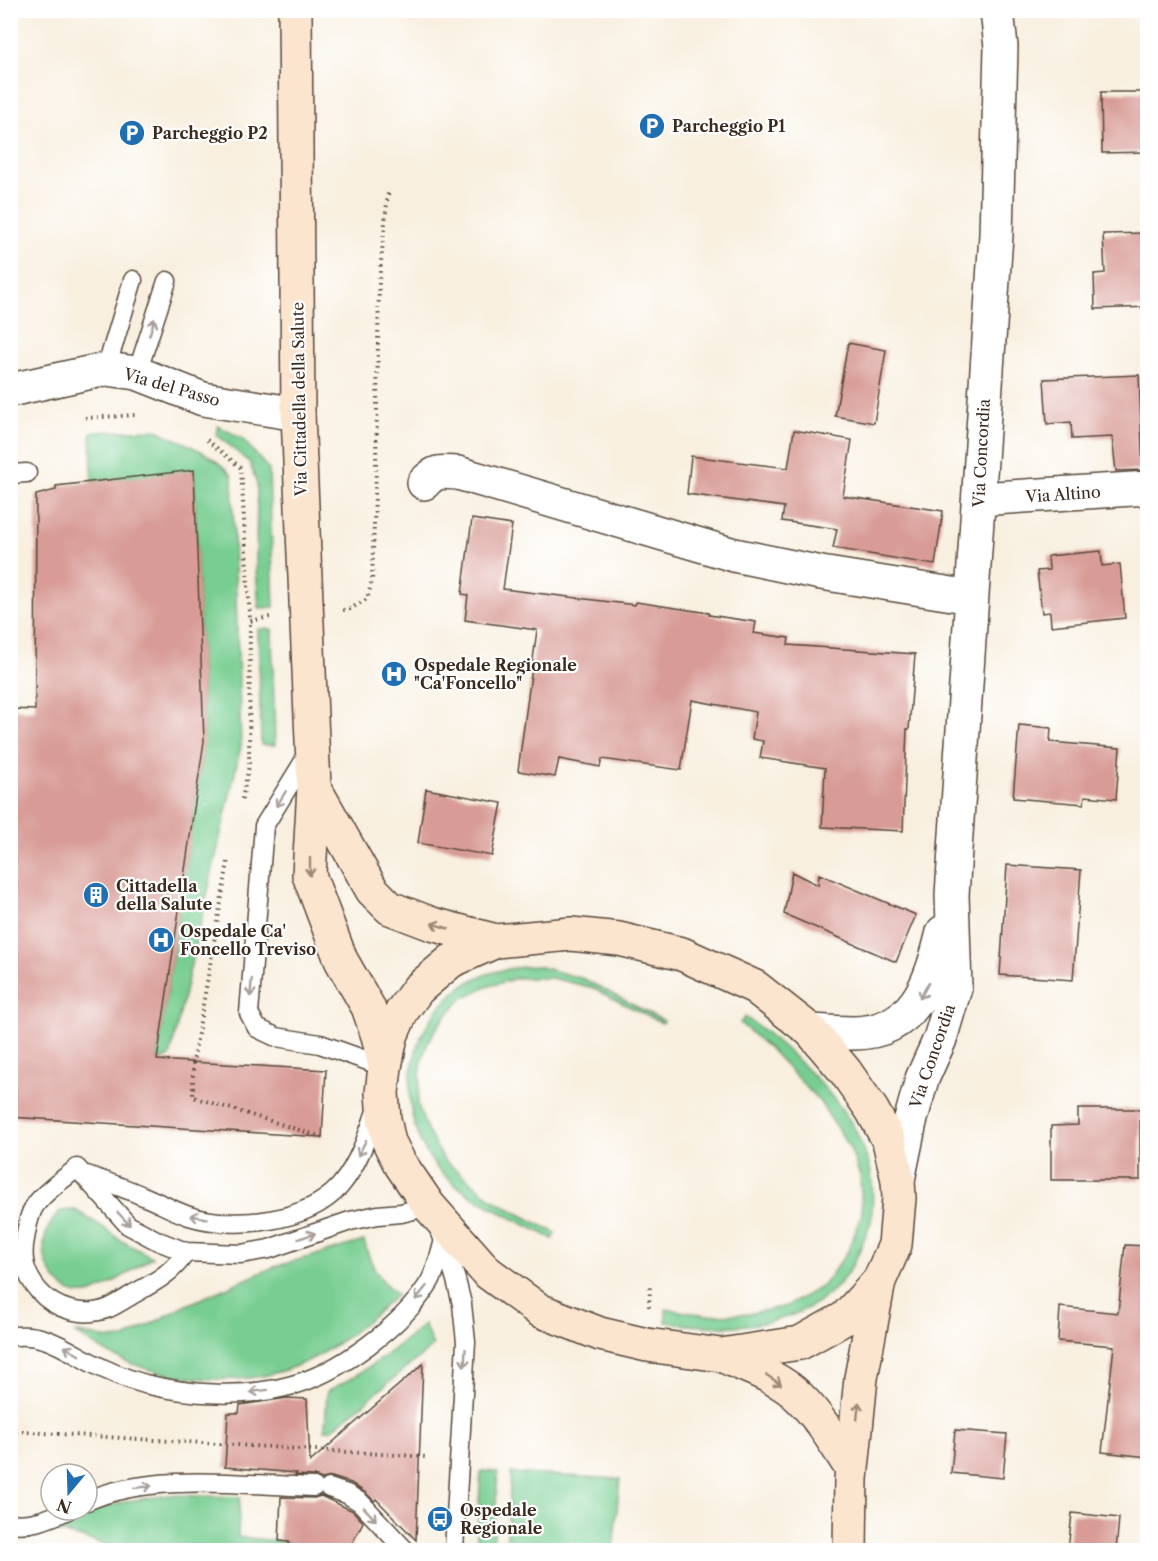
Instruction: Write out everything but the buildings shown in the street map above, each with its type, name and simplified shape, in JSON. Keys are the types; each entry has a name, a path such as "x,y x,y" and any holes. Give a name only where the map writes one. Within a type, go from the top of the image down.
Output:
{"street":[{"name":"Via Cittadella della Salute","path":"295,10 298,414 314,788 309,874 341,960 369,1007 378,1036 383,1080"},
{"name":"Via Concordia","path":"898,1180 922,1079 950,1011 955,988 952,895 996,235 1001,47 997,10"},
{"name":"Via del Passo","path":"10,390 121,371 203,399 298,414"},
{"path":"424,483 433,474 458,473 734,555 821,573 971,597"},
{"name":"Via Altino","path":"979,499 1147,488"},
{"path":"1147,488 1148,497"},
{"name":"Via Cittadella della Salute","path":"314,788 372,890 390,908 432,924 496,941"},
{"name":"Via Concordia","path":"811,1031 855,1033 873,1031 892,1024 907,1014 919,1002 928,984 936,962 952,895"},
{"path":"850,1551 852,1469 861,1378 879,1281 895,1245 900,1198 889,1141 872,1110 811,1031 755,987 682,954 619,939 571,934 496,941 451,961 418,989 402,1011 395,1028 383,1080 384,1119 389,1142 399,1162 429,1206 487,1272 539,1310 600,1334 647,1345 721,1355 765,1374 799,1396 852,1469"},
{"path":"721,1355 800,1343 845,1318 879,1281"}],"lane":[{"path":"121,371 133,280"},
{"path":"121,371 167,281"},
{"path":"86,1175 140,1194 189,1216 223,1222 266,1221 297,1214 320,1202 339,1186 355,1163 368,1137 383,1080 320,1044 276,1037 257,1028 249,1013 264,826 312,749"},
{"path":"186,1252 163,1278 108,1308 90,1312 73,1312 57,1305 42,1294 31,1281 24,1266 23,1247 28,1221 35,1204 77,1168 86,1175 128,1225 158,1241 186,1252 241,1254 269,1249 350,1221 378,1215 401,1214 429,1206 444,1240 462,1304 466,1342 454,1551"},
{"path":"10,1337 19,1335 48,1339 117,1374 145,1384 180,1390 221,1393 255,1392 291,1386 348,1359 393,1326 430,1282 444,1240"},
{"path":"99,1496 124,1489 200,1483 322,1487 347,1494 360,1502 405,1551"},
{"path":"10,1523 39,1522"}],"path":[{"path":"649,1317 650,1284"},
{"path":"10,1431 434,1457"}],"green space":[{"path":"218,426 243,439 269,470 274,607 259,608 256,570 257,485 250,463 216,434"},
{"path":"156,430 207,455 232,476 241,746 170,1057 157,1060 204,741 194,471 92,482 91,432"},
{"path":"258,629 272,629 275,745 261,745"},
{"path":"537,966 584,979 664,1021 662,1023 590,987 551,978 517,978 483,988 463,998 443,1019 427,1043 421,1067 418,1105 427,1130 444,1160 495,1201 556,1233 553,1239 473,1197 445,1176 434,1164 420,1141 412,1115 410,1088 413,1060 422,1034 436,1011 455,992 486,974"},
{"path":"745,1017 805,1067 832,1097 853,1126 870,1166 871,1222 848,1272 830,1293 807,1308 782,1319 725,1327 666,1322 666,1309 708,1315 747,1314 787,1306 823,1286 848,1251 862,1214 860,1176 850,1148 820,1102 774,1053 740,1023"},
{"path":"75,1210 120,1240 152,1257 111,1284 94,1292 77,1294 69,1291 61,1286 50,1271 44,1253 44,1244 49,1226 60,1211"},
{"path":"364,1241 376,1271 397,1295 336,1344 310,1360 275,1373 254,1377 209,1379 164,1373 115,1357 74,1332 109,1339 125,1338 187,1305 274,1267"},
{"path":"424,1324 433,1346 331,1430 325,1430 327,1391 378,1361"},
{"path":"481,1471 498,1472 493,1550 476,1550"},
{"path":"511,1473 620,1479 613,1550 506,1550"},
{"path":"169,1495 240,1497 238,1537 289,1542 288,1550 125,1550 53,1530 69,1522 99,1522 99,1509 127,1501"}],"place":[{"name":"Parcheggio P1","path":"652,126"},
{"name":"Parcheggio P2","path":"132,133"},
{"name":"Ospedale Regionale \"Ca'Foncello\"","path":"394,674"},
{"name":"Cittadella della Salute","path":"96,895"},
{"name":"Ospedale Ca' Foncello Treviso","path":"161,940"},
{"name":"Ospedale Regionale","path":"440,1519"}]}
